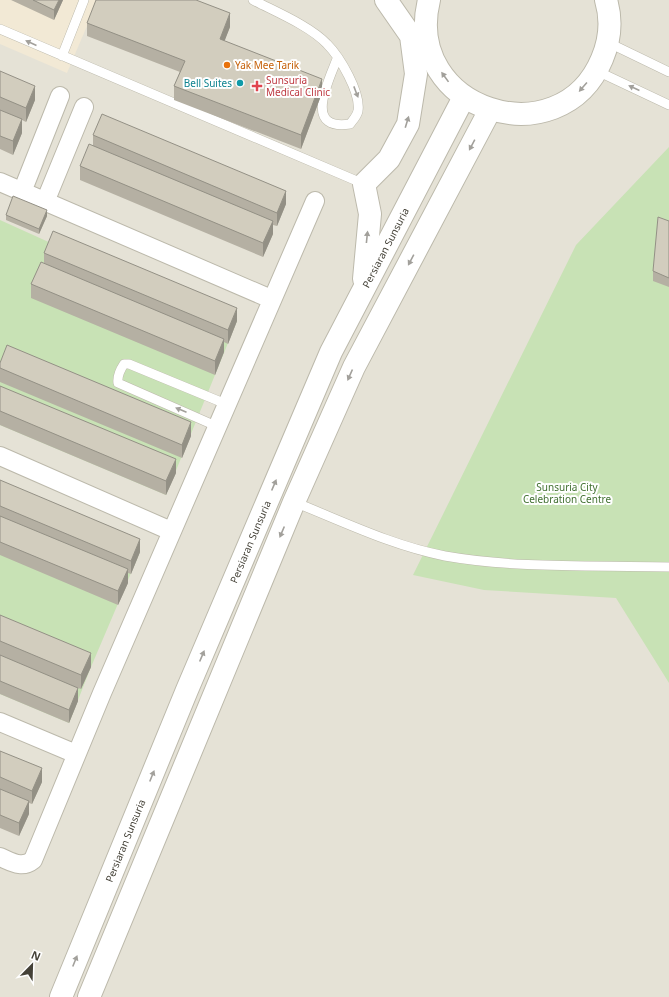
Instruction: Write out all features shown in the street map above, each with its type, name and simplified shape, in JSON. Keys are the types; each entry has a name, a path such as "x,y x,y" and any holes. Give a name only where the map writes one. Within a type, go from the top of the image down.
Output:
{"street":[{"path":"362,290 370,214 364,184 389,159 408,124 416,74 411,36 386,0"},
{"path":"424,4 427,36 434,60 446,80 464,97 490,110 520,115 551,109 577,94 597,71 609,43 610,12 606,0"},
{"path":"22,192 60,96"},
{"name":"Persiaran Sunsuria","path":"60,997 325,366 362,290 464,97"},
{"path":"45,202 84,108"},
{"path":"89,997 294,502 354,367 490,110"},
{"path":"0,182 271,298"},
{"path":"0,857 20,865 28,865 33,860 76,754 171,531 271,298 315,201"},
{"path":"0,456 171,531"},
{"path":"0,722 76,754"}],"lane":[{"path":"62,56 84,0"},
{"path":"253,0 308,30 327,44 337,59 351,80 359,98 358,113 350,124 337,126 325,119 321,112 326,85 337,59"},
{"path":"0,29 364,184"},
{"path":"609,43 669,72"},
{"path":"597,71 669,105"},
{"path":"216,426 118,383 118,378 122,367 124,364 129,364 226,404"},
{"path":"294,502 383,538 444,555 496,564 669,566"}],"shaded area":[{"path":"0,0 669,0 669,997 0,997"},
{"path":"0,0 98,0 67,73 0,44"}],"green space":[{"name":"Sunsuria City Celebration Centre","path":"669,147 669,683 616,598 484,590 413,575 576,245"},
{"path":"0,220 53,244 237,321 166,495 0,425"},
{"path":"0,493 140,552 69,723 0,694"}],"building":[{"path":"33,0 59,0 54,10"},
{"name":"Bell Suites","path":"96,0 196,0 230,13 220,39 322,79 301,135 174,86 185,61 87,23"},
{"path":"0,71 35,86 26,108 0,97"},
{"path":"0,110 22,119 13,141 0,136"},
{"path":"102,114 286,191 277,213 93,135"},
{"path":"89,144 273,221 263,243 80,166"},
{"path":"13,196 47,210 39,229 6,215"},
{"path":"658,217 669,221 669,278 653,271"},
{"path":"53,231 237,308 228,330 44,253"},
{"path":"41,262 224,339 215,361 31,284"},
{"path":"7,345 191,422 182,445 0,368 0,363"},
{"path":"0,386 176,459 166,481 0,411"},
{"path":"0,480 140,539 131,561 0,506"},
{"path":"0,516 128,569 118,591 0,542"},
{"path":"0,615 91,653 81,675 0,641"},
{"path":"0,655 78,688 69,710 0,681"},
{"path":"0,751 42,768 32,791 0,777"},
{"path":"0,789 29,801 19,823 0,815"}],"place":[{"name":"Yak Mee Tarik","path":"227,65"},
{"name":"Bell Suites","path":"240,83"},
{"name":"Sunsuria Medical Clinic","path":"257,86"}]}
